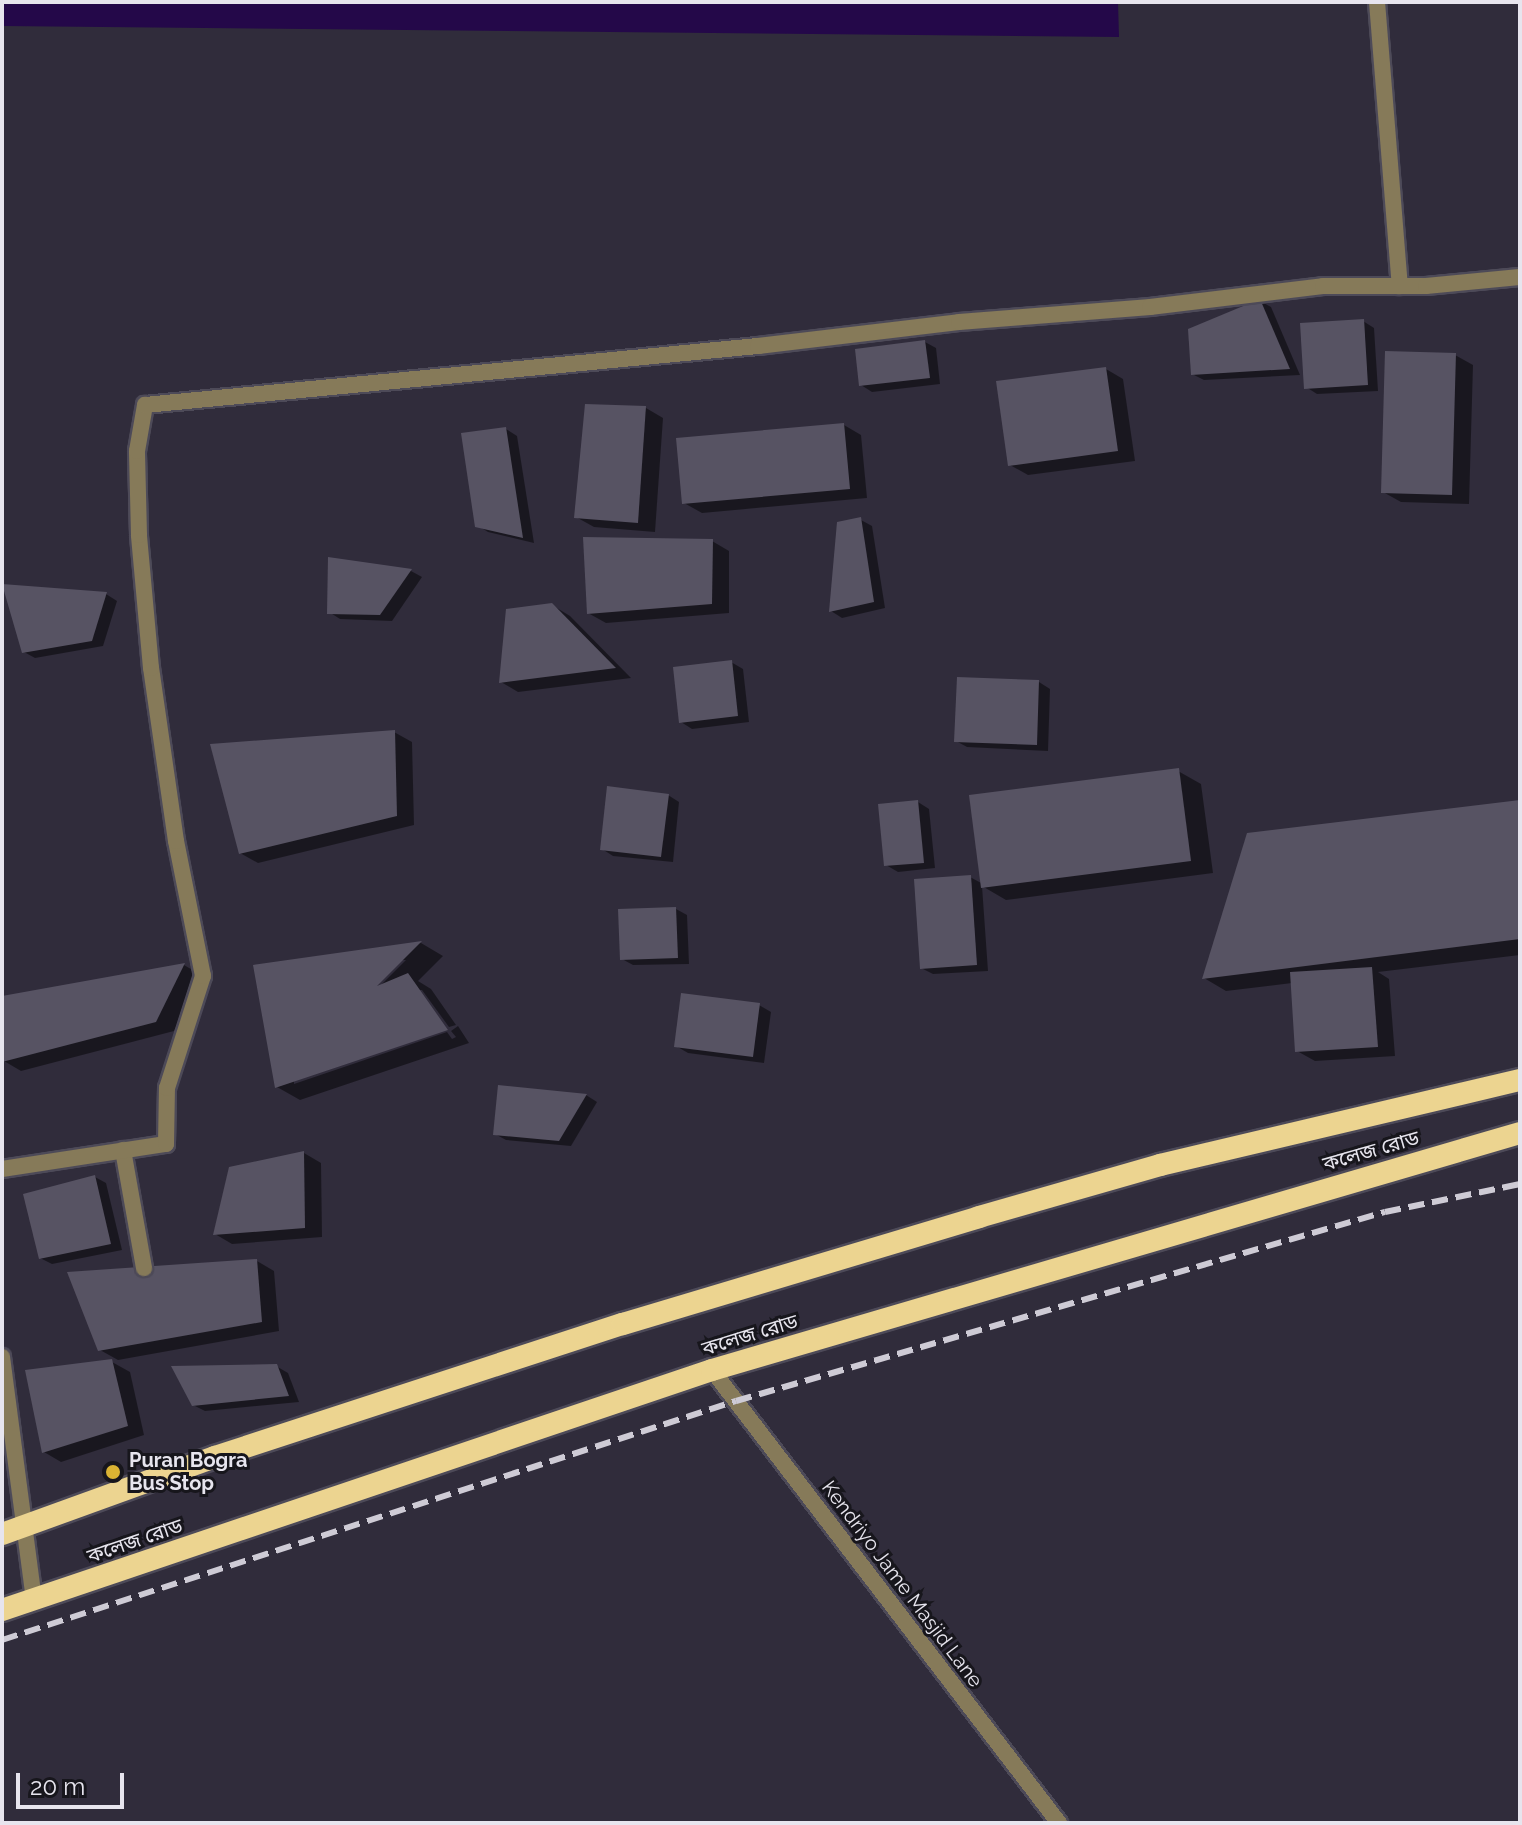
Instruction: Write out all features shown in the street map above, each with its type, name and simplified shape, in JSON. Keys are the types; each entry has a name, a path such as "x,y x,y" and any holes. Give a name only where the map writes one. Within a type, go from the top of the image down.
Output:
{"highway":[{"name":"কলেজ রোড","path":"2,1534 215,1457 623,1324 979,1217 1160,1165 1520,1080"},
{"name":"কলেজ রোড","path":"2,1610 712,1370 1520,1133"}],"street":[{"path":"1377,2 1400,286"},
{"path":"2,1169 166,1144 167,1088 203,976 176,841 151,668 137,451 145,405 758,346 959,322 1150,307 1323,286 1400,286 1520,277"},
{"path":"123,1150 144,1268"},
{"path":"2,1357 34,1601"},
{"name":"Kendriyo Jame Masjid Lane","path":"712,1370 1059,1823"}],"shaded area":[{"path":"2,2 1118,2 1119,37 2,26"}],"building":[{"path":"1260,299 1290,369 1191,375 1188,329"},
{"path":"1364,319 1368,385 1304,389 1300,323"},
{"path":"925,340 930,378 859,386 855,349"},
{"path":"1385,351 1456,353 1452,495 1381,493"},
{"path":"1106,367 1118,451 1008,466 996,381"},
{"path":"585,404 646,406 638,523 574,518"},
{"path":"844,423 850,489 682,504 676,438"},
{"path":"506,427 523,538 475,527 461,433"},
{"path":"861,517 874,602 829,612 837,522"},
{"path":"583,537 713,539 712,604 587,614"},
{"path":"328,557 412,569 380,615 327,614"},
{"path":"2,584 107,592 92,641 22,653"},
{"path":"552,603 616,668 499,683 506,609"},
{"path":"732,660 738,716 679,723 673,667"},
{"path":"957,677 1039,680 1037,745 954,742"},
{"path":"395,730 397,816 239,854 210,744"},
{"path":"1179,768 1191,861 981,888 969,795"},
{"path":"607,786 669,794 661,857 600,850"},
{"path":"918,800 924,863 884,866 878,804"},
{"path":"1520,800 1520,939 1202,979 1247,833"},
{"path":"971,875 977,965 920,969 914,879"},
{"path":"676,907 678,958 620,960 618,909"},
{"path":"422,941 377,986 408,973 448,1030 275,1088 253,965"},
{"path":"185,963 156,1022 2,1062 2,996"},
{"path":"1372,967 1378,1047 1295,1052 1290,972"},
{"path":"681,993 760,1003 753,1057 674,1047"},
{"path":"498,1085 587,1094 559,1141 493,1135"},
{"path":"304,1151 305,1228 213,1235 229,1167"},
{"path":"95,1175 111,1244 39,1259 23,1194"},
{"path":"257,1259 262,1322 98,1351 67,1272"},
{"path":"112,1359 128,1426 42,1453 25,1370"},
{"path":"277,1364 289,1396 192,1406 171,1366"}],"railway":[{"path":"2,1640 736,1401 1385,1212 1520,1184"}],"place":[{"name":"Puran Bogra Bus Stop","path":"113,1472"}]}
